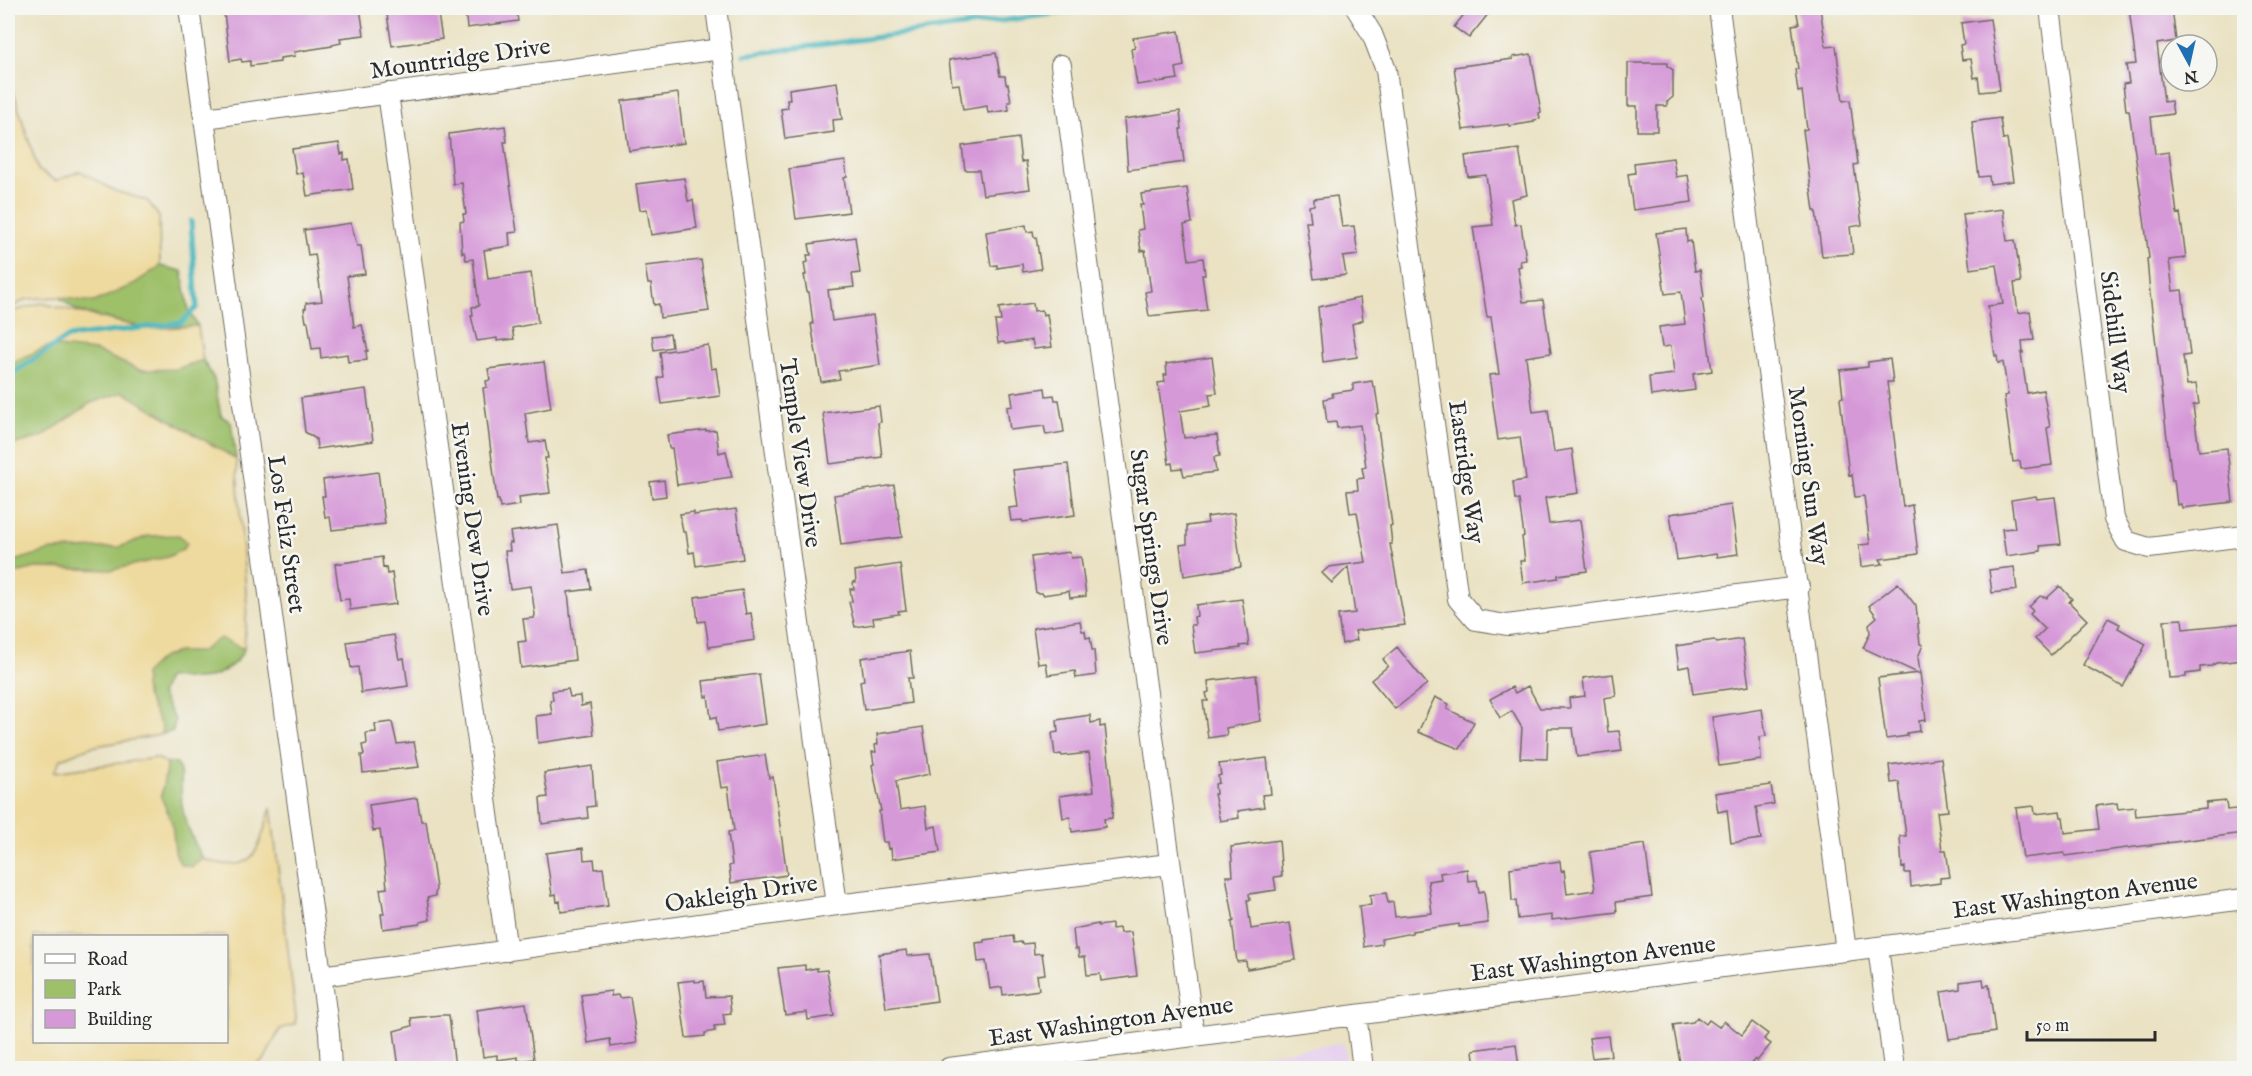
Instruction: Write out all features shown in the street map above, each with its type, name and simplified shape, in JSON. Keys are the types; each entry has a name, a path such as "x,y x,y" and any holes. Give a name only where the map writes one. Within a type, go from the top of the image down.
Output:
{"street":[{"name":"Los Feliz Street","path":"189,8 329,1033 331,1068"},
{"name":"Temple View Drive","path":"716,8 837,905"},
{"name":"Eastridge Way","path":"1356,8 1372,33 1386,70 1458,599 1476,620 1507,625 1799,587"},
{"name":"Morning Sun Way","path":"1719,8 1799,587 1846,951"},
{"name":"Sidehill Way","path":"2050,8 2114,519 2126,541 2149,548 2244,536"},
{"name":"Mountridge Drive","path":"205,118 721,49"},
{"name":"Sugar Springs Drive","path":"1061,65 1194,1036"},
{"name":"Evening Dew Drive","path":"388,93 507,951"},
{"name":"Oakleigh Drive","path":"321,976 837,905 1169,864"},
{"name":"East Washington Avenue","path":"949,1068 2244,899"},
{"path":"1878,947 1894,1068"},
{"path":"1356,1015 1363,1068"}],"shaded area":[{"path":"1344,1043 1347,1068 1161,1068"}],"green space":[{"path":"160,266 182,271 189,311 198,326 147,329 78,311 58,297 94,302 132,285"},
{"path":"49,346 96,351 140,370 176,369 203,360 214,379 221,416 231,422 236,459 123,392 91,403 42,437 8,446 8,364"},
{"path":"179,535 187,543 183,549 168,557 112,570 36,568 8,575 8,559 14,561 51,550 119,547 148,536"},
{"path":"220,637 244,649 241,655 231,666 211,677 167,678 161,694 175,721 173,731 160,735 162,728 146,696 144,673 161,658 177,652 200,652"},
{"path":"167,763 176,763 178,767 181,777 183,812 203,859 192,867 180,864 175,852 172,823 161,797"}],"sand":[{"path":"8,75 38,170 56,181 80,171 115,191 148,201 159,217 160,266 132,285 94,302 58,297 27,299 8,309"},
{"path":"41,303 147,329 198,326 203,360 176,369 140,370 96,351 49,346 8,364 8,313"},
{"path":"123,392 236,459 247,605 244,649 220,638 200,652 177,652 161,658 144,674 146,696 162,728 160,735 90,747 61,759 54,772 156,758 167,763 161,797 172,823 175,852 180,864 192,867 203,859 234,865 245,862 258,847 271,808 296,1017 295,1024 280,1029 264,1060 252,1068 8,1068 8,575 36,568 112,570 168,557 183,549 187,543 179,535 148,536 119,547 51,550 14,561 8,559 8,446 42,437 91,403"}],"building":[{"path":"264,8 360,8 364,35 340,38 341,43 332,46 294,52 295,56 280,58 280,62 250,66 250,61 242,62 241,59 230,61 224,13"},
{"path":"386,8 437,8 442,39 392,46"},
{"path":"465,8 516,8 518,21 467,28"},
{"path":"1469,8 1493,8 1469,38 1454,27"},
{"path":"1796,8 1820,8 1826,47 1836,46 1843,101 1850,100 1858,164 1854,165 1862,225 1850,227 1853,254 1822,256 1803,130 1807,129 1802,91 1798,92 1795,69 1798,69 1792,25 1799,24"},
{"path":"2129,8 2172,8 2175,33 2159,33 2159,44 2157,44 2159,93 2163,93 2164,102 2171,101 2173,114 2151,117 2155,154 2169,152 2177,214 2180,213 2186,258 2169,260 2173,291 2182,290 2190,355 2183,356 2187,385 2196,384 2199,404 2193,405 2199,451 2227,448 2233,502 2182,508 2181,504 2177,505 2150,294 2147,259 2149,258 2142,203 2129,110 2126,110 2123,84 2129,83 2126,65 2136,64"},
{"path":"1990,19 2000,90 1980,92 1978,77 1974,78 1971,59 1962,60 1960,45 1964,44 1961,23"},
{"path":"1179,31 1184,66 1176,68 1178,79 1137,85 1131,49 1135,48 1133,38"},
{"path":"996,53 1000,76 1005,76 1006,84 1008,84 1011,102 1008,102 1009,110 988,113 987,106 963,110 959,84 952,85 949,60"},
{"path":"1531,54 1541,112 1539,113 1540,119 1509,126 1509,124 1463,130 1454,67 1513,59 1513,57"},
{"path":"1628,63 1667,63 1667,66 1673,70 1673,97 1667,102 1667,106 1657,106 1657,131 1637,131 1637,106 1628,106"},
{"path":"837,82 842,119 833,120 834,132 785,139 781,109 788,108 789,89"},
{"path":"678,93 684,143 629,151 622,101"},
{"path":"1180,111 1184,162 1128,170 1124,119"},
{"path":"2000,118 2003,140 2007,139 2013,181 1990,184 1989,176 1979,177 1972,122"},
{"path":"505,126 507,142 504,142 517,232 509,233 510,246 484,250 488,279 531,273 538,323 512,328 514,339 497,341 497,338 477,341 471,316 473,316 472,307 479,306 473,259 466,260 464,252 462,253 460,222 464,221 463,214 466,214 462,183 453,184 449,134"},
{"path":"1018,138 1021,162 1026,161 1030,189 983,195 979,170 965,170 962,146"},
{"path":"339,143 341,154 344,153 344,160 349,159 353,189 307,196 303,173 296,174 292,149"},
{"path":"1519,149 1527,195 1511,199 1515,225 1521,224 1526,260 1520,261 1521,266 1518,267 1523,302 1543,300 1551,353 1526,357 1533,412 1548,410 1554,452 1572,449 1578,493 1545,498 1549,524 1580,520 1587,571 1523,583 1520,561 1525,561 1522,537 1524,536 1519,500 1515,500 1513,482 1526,480 1520,437 1498,440 1489,375 1499,374 1491,317 1487,317 1473,227 1493,225 1486,175 1468,177 1465,156"},
{"path":"1673,158 1676,177 1688,175 1692,202 1633,210 1628,174 1635,173 1634,163"},
{"path":"845,161 847,177 844,178 849,212 796,219 789,169"},
{"path":"684,178 688,201 693,200 697,228 651,235 647,209 640,210 636,184"},
{"path":"1187,188 1192,223 1184,225 1189,260 1203,258 1205,275 1202,275 1207,310 1149,316 1145,292 1151,291 1145,250 1141,251 1138,230 1143,229 1141,194"},
{"path":"1337,196 1342,227 1354,226 1358,255 1343,257 1346,275 1314,279 1306,222 1311,222 1309,206 1314,205 1314,199"},
{"path":"2003,209 2007,241 2015,240 2021,282 2014,283 2018,313 2030,311 2034,340 2022,341 2023,353 2021,353 2027,393 2043,390 2050,427 2047,428 2052,465 2021,469 2020,461 2013,462 2004,396 2008,395 2003,362 1998,363 1997,356 1995,356 1988,306 2003,304 1997,265 1970,269 1963,214"},
{"path":"351,223 357,246 361,246 365,274 347,276 354,327 362,325 368,351 366,351 367,360 348,362 347,354 321,358 320,348 312,349 304,309 306,303 322,301 315,254 308,255 304,230"},
{"path":"1026,225 1027,232 1033,231 1036,237 1041,269 1023,272 1022,264 997,268 997,265 991,266 986,232"},
{"path":"1686,229 1687,242 1691,241 1695,271 1700,270 1712,371 1693,374 1695,390 1651,396 1649,377 1674,374 1671,346 1662,347 1659,327 1685,324 1681,292 1665,294 1656,233"},
{"path":"855,237 860,273 852,274 854,287 828,290 832,321 873,315 880,365 838,371 840,379 821,382 804,263 808,262 807,255 811,255 809,244"},
{"path":"701,260 709,311 660,318 659,304 654,305 645,266"},
{"path":"1360,298 1363,320 1352,324 1357,357 1323,362 1318,307"},
{"path":"1033,303 1034,311 1042,310 1043,315 1047,314 1052,347 1034,349 1032,340 998,343 995,321 1001,321 999,308"},
{"path":"670,334 672,347 654,350 652,336"},
{"path":"708,345 711,369 716,368 720,396 662,404 658,378 663,377 660,352"},
{"path":"1212,357 1217,393 1209,394 1211,406 1180,411 1184,438 1217,435 1220,456 1214,457 1216,472 1184,476 1182,468 1173,469 1172,463 1169,464 1158,383 1165,382 1166,364"},
{"path":"1890,359 1893,382 1887,382 1903,507 1912,505 1918,554 1880,559 1883,564 1861,567 1859,545 1870,544 1864,496 1855,497 1852,474 1849,475 1840,398 1843,397 1840,370 1868,367 1868,362"},
{"path":"544,362 551,408 525,413 529,443 545,441 550,493 519,497 520,505 500,508 499,500 497,500 483,388 487,387 486,381 490,380 488,369"},
{"path":"1372,381 1379,413 1376,414 1392,525 1390,526 1392,544 1390,544 1405,625 1355,631 1357,640 1342,644 1338,615 1355,613 1348,567 1332,583 1322,573 1329,567 1366,562 1357,512 1350,513 1347,491 1358,490 1357,479 1364,478 1362,468 1366,467 1360,425 1337,428 1336,422 1327,423 1324,399 1333,397 1332,393 1353,390 1353,384"},
{"path":"1045,388 1046,396 1054,395 1055,400 1059,400 1064,432 1046,435 1044,426 1010,430 1007,407 1013,406 1011,393"},
{"path":"366,389 373,441 317,449 316,439 305,432 301,398"},
{"path":"879,406 881,422 878,423 882,457 830,464 823,413"},
{"path":"716,430 719,453 726,451 732,477 677,485 672,448 669,448 667,435"},
{"path":"1068,464 1075,515 1023,522 1022,520 1011,521 1009,508 1018,507 1013,470"},
{"path":"378,472 385,524 332,530 330,517 325,517 322,496 325,496 323,480"},
{"path":"664,480 666,496 652,498 650,482"},
{"path":"894,485 902,537 841,545 834,495"},
{"path":"2036,496 2037,499 2055,497 2061,544 2040,546 2041,551 2006,556 2002,529 2015,528 2011,500"},
{"path":"1731,505 1738,554 1717,557 1716,554 1677,560 1670,514"},
{"path":"736,509 743,559 696,566 694,552 689,553 680,514 694,512 694,515"},
{"path":"1234,513 1241,567 1184,576 1180,545 1187,544 1187,526 1208,523 1207,517"},
{"path":"558,525 565,573 588,570 591,589 568,592 575,660 521,668 518,642 526,641 523,619 534,618 535,615 531,586 510,589 505,551 510,551 509,543 512,543 510,532"},
{"path":"1070,552 1071,558 1081,557 1086,596 1070,598 1069,591 1043,595 1036,593 1031,557"},
{"path":"382,557 383,568 386,567 387,574 392,573 396,604 350,610 349,599 340,600 335,564"},
{"path":"900,564 906,610 898,611 899,614 873,618 874,624 855,627 849,602 852,601 850,589 854,589 853,582 856,582 855,571"},
{"path":"2014,567 2017,590 1992,593 1989,570"},
{"path":"1898,583 1916,606 1920,644 1923,645 1918,657 1926,720 1919,721 1920,731 1907,733 1907,736 1886,739 1878,678 1918,673 1863,648 1870,633 1869,624 1877,617 1869,606"},
{"path":"2060,586 2072,599 2069,602 2087,620 2051,655 2035,639 2045,629 2030,614 2033,611 2029,607 2040,596 2047,598"},
{"path":"742,590 746,614 751,613 755,640 709,647 705,621 698,622 695,597"},
{"path":"1242,599 1249,645 1195,653 1191,625 1195,625 1196,605"},
{"path":"2108,618 2120,624 2118,628 2146,644 2123,687 2083,665"},
{"path":"2182,619 2183,629 2244,623 2244,660 2216,663 2212,666 2200,667 2200,672 2186,674 2186,677 2169,678 2164,620"},
{"path":"1080,621 1082,631 1085,631 1086,638 1090,637 1092,650 1094,650 1096,675 1076,678 1075,671 1048,675 1046,663 1038,664 1033,628"},
{"path":"394,635 399,659 404,658 408,686 361,693 358,667 351,668 347,642"},
{"path":"1742,639 1749,686 1693,694 1689,666 1679,668 1676,646 1714,640 1717,643"},
{"path":"1397,647 1427,684 1395,709 1371,680 1388,666 1383,659"},
{"path":"910,651 913,678 908,678 911,703 864,710 860,681 864,680 861,658"},
{"path":"759,674 766,724 718,731 716,717 711,718 703,681"},
{"path":"1613,674 1616,696 1604,698 1608,732 1619,731 1622,751 1577,757 1573,728 1548,728 1547,759 1520,758 1522,728 1512,711 1500,718 1490,699 1512,687 1515,693 1528,686 1540,708 1570,708 1569,698 1585,696 1583,678"},
{"path":"1256,675 1260,721 1226,728 1227,735 1208,738 1203,701 1208,701 1206,693 1209,692 1208,681"},
{"path":"568,689 570,697 580,696 581,706 590,704 594,735 538,743 536,716 552,714 550,700 553,700 552,691"},
{"path":"1435,697 1449,704 1447,709 1474,722 1460,749 1418,732"},
{"path":"1762,709 1766,736 1760,737 1761,760 1719,766 1712,717"},
{"path":"1090,715 1091,723 1100,721 1100,727 1105,726 1113,800 1112,818 1104,819 1105,827 1072,832 1070,817 1063,818 1060,796 1094,791 1089,753 1055,755 1052,733 1058,732 1057,720"},
{"path":"392,722 397,744 414,742 419,767 363,773 361,755 364,755 362,745 367,744 366,733 376,732 375,724"},
{"path":"923,727 930,774 896,781 900,810 925,806 928,828 936,826 940,852 892,859 891,848 888,849 887,842 883,842 872,752 876,752 877,734"},
{"path":"765,755 769,778 773,777 787,875 731,883 729,866 732,865 728,832 734,831 728,787 721,788 717,762"},
{"path":"1267,758 1271,794 1262,795 1264,807 1238,811 1239,818 1220,821 1214,794 1216,794 1215,784 1219,783 1218,776 1221,775 1219,764"},
{"path":"1941,758 1948,811 1937,812 1942,850 1946,850 1950,877 1940,878 1940,883 1911,887 1910,873 1905,873 1905,867 1902,868 1900,836 1906,836 1899,782 1891,783 1889,765"},
{"path":"592,766 595,806 587,807 588,818 542,824 540,798 548,797 544,773"},
{"path":"1771,785 1774,804 1756,807 1761,839 1731,843 1727,810 1718,812 1715,793"},
{"path":"417,798 421,821 426,821 436,888 435,896 427,898 430,920 420,922 420,924 383,929 381,914 384,914 380,889 387,888 386,877 380,830 373,831 369,805"},
{"path":"2226,801 2227,810 2244,808 2244,833 2065,856 2064,853 2023,858 2016,808 2034,806 2035,814 2060,811 2065,833 2099,829 2096,806 2117,803 2118,809 2135,807 2136,816 2206,809 2206,803"},
{"path":"1279,840 1282,876 1274,877 1276,890 1249,894 1250,900 1247,900 1251,929 1290,923 1296,960 1247,969 1246,961 1237,962 1232,922 1234,921 1226,876 1233,876 1231,847"},
{"path":"1645,844 1652,897 1616,902 1617,912 1552,920 1552,915 1518,919 1516,901 1512,901 1510,868 1560,861 1561,871 1564,870 1567,894 1595,890 1590,852"},
{"path":"583,848 584,860 594,859 595,869 603,868 608,906 561,912 560,901 557,902 556,894 552,895 546,853"},
{"path":"1467,869 1468,881 1477,880 1479,892 1484,891 1488,923 1459,927 1459,924 1412,931 1412,933 1381,939 1382,944 1364,947 1359,906 1371,905 1370,895 1386,893 1388,903 1393,902 1395,917 1432,913 1428,881 1441,879 1440,873"},
{"path":"1098,924 1098,926 1112,924 1112,929 1119,928 1120,933 1131,932 1137,976 1101,981 1100,974 1087,975 1085,957 1079,957 1078,949 1075,949 1073,929"},
{"path":"1013,936 1014,943 1033,943 1034,954 1042,953 1045,974 1037,975 1039,990 1003,995 1002,987 990,989 986,961 978,962 976,943"},
{"path":"906,950 907,956 930,954 937,1001 886,1008 879,954"},
{"path":"805,965 805,970 817,968 817,971 827,970 834,1016 808,1020 807,1012 785,1015 778,968"},
{"path":"1983,979 1984,986 1989,985 1995,1032 1949,1039 1941,992 1960,989 1960,982"},
{"path":"695,980 695,982 704,981 706,997 729,996 731,1013 723,1014 725,1025 714,1026 715,1031 705,1033 705,1036 686,1038 678,982"},
{"path":"611,991 611,996 630,997 637,1043 611,1047 610,1039 588,1043 581,995"},
{"path":"526,1003 534,1059 518,1061 518,1057 497,1060 497,1055 483,1057 477,1010"},
{"path":"449,1015 455,1068 399,1068 394,1031 412,1026 411,1018"},
{"path":"1697,1017 1706,1024 1709,1020 1719,1027 1724,1021 1742,1035 1752,1022 1768,1034 1764,1039 1771,1044 1757,1061 1755,1059 1747,1068 1742,1064 1738,1068 1681,1068 1673,1025 1693,1022"},
{"path":"1608,1036 1611,1056 1592,1058 1589,1038"},
{"path":"1516,1044 1519,1068 1475,1068 1473,1050"}],"waterway":[{"path":"744,55 1098,8"},
{"path":"8,376 68,337 181,323 197,307 191,221"}]}
